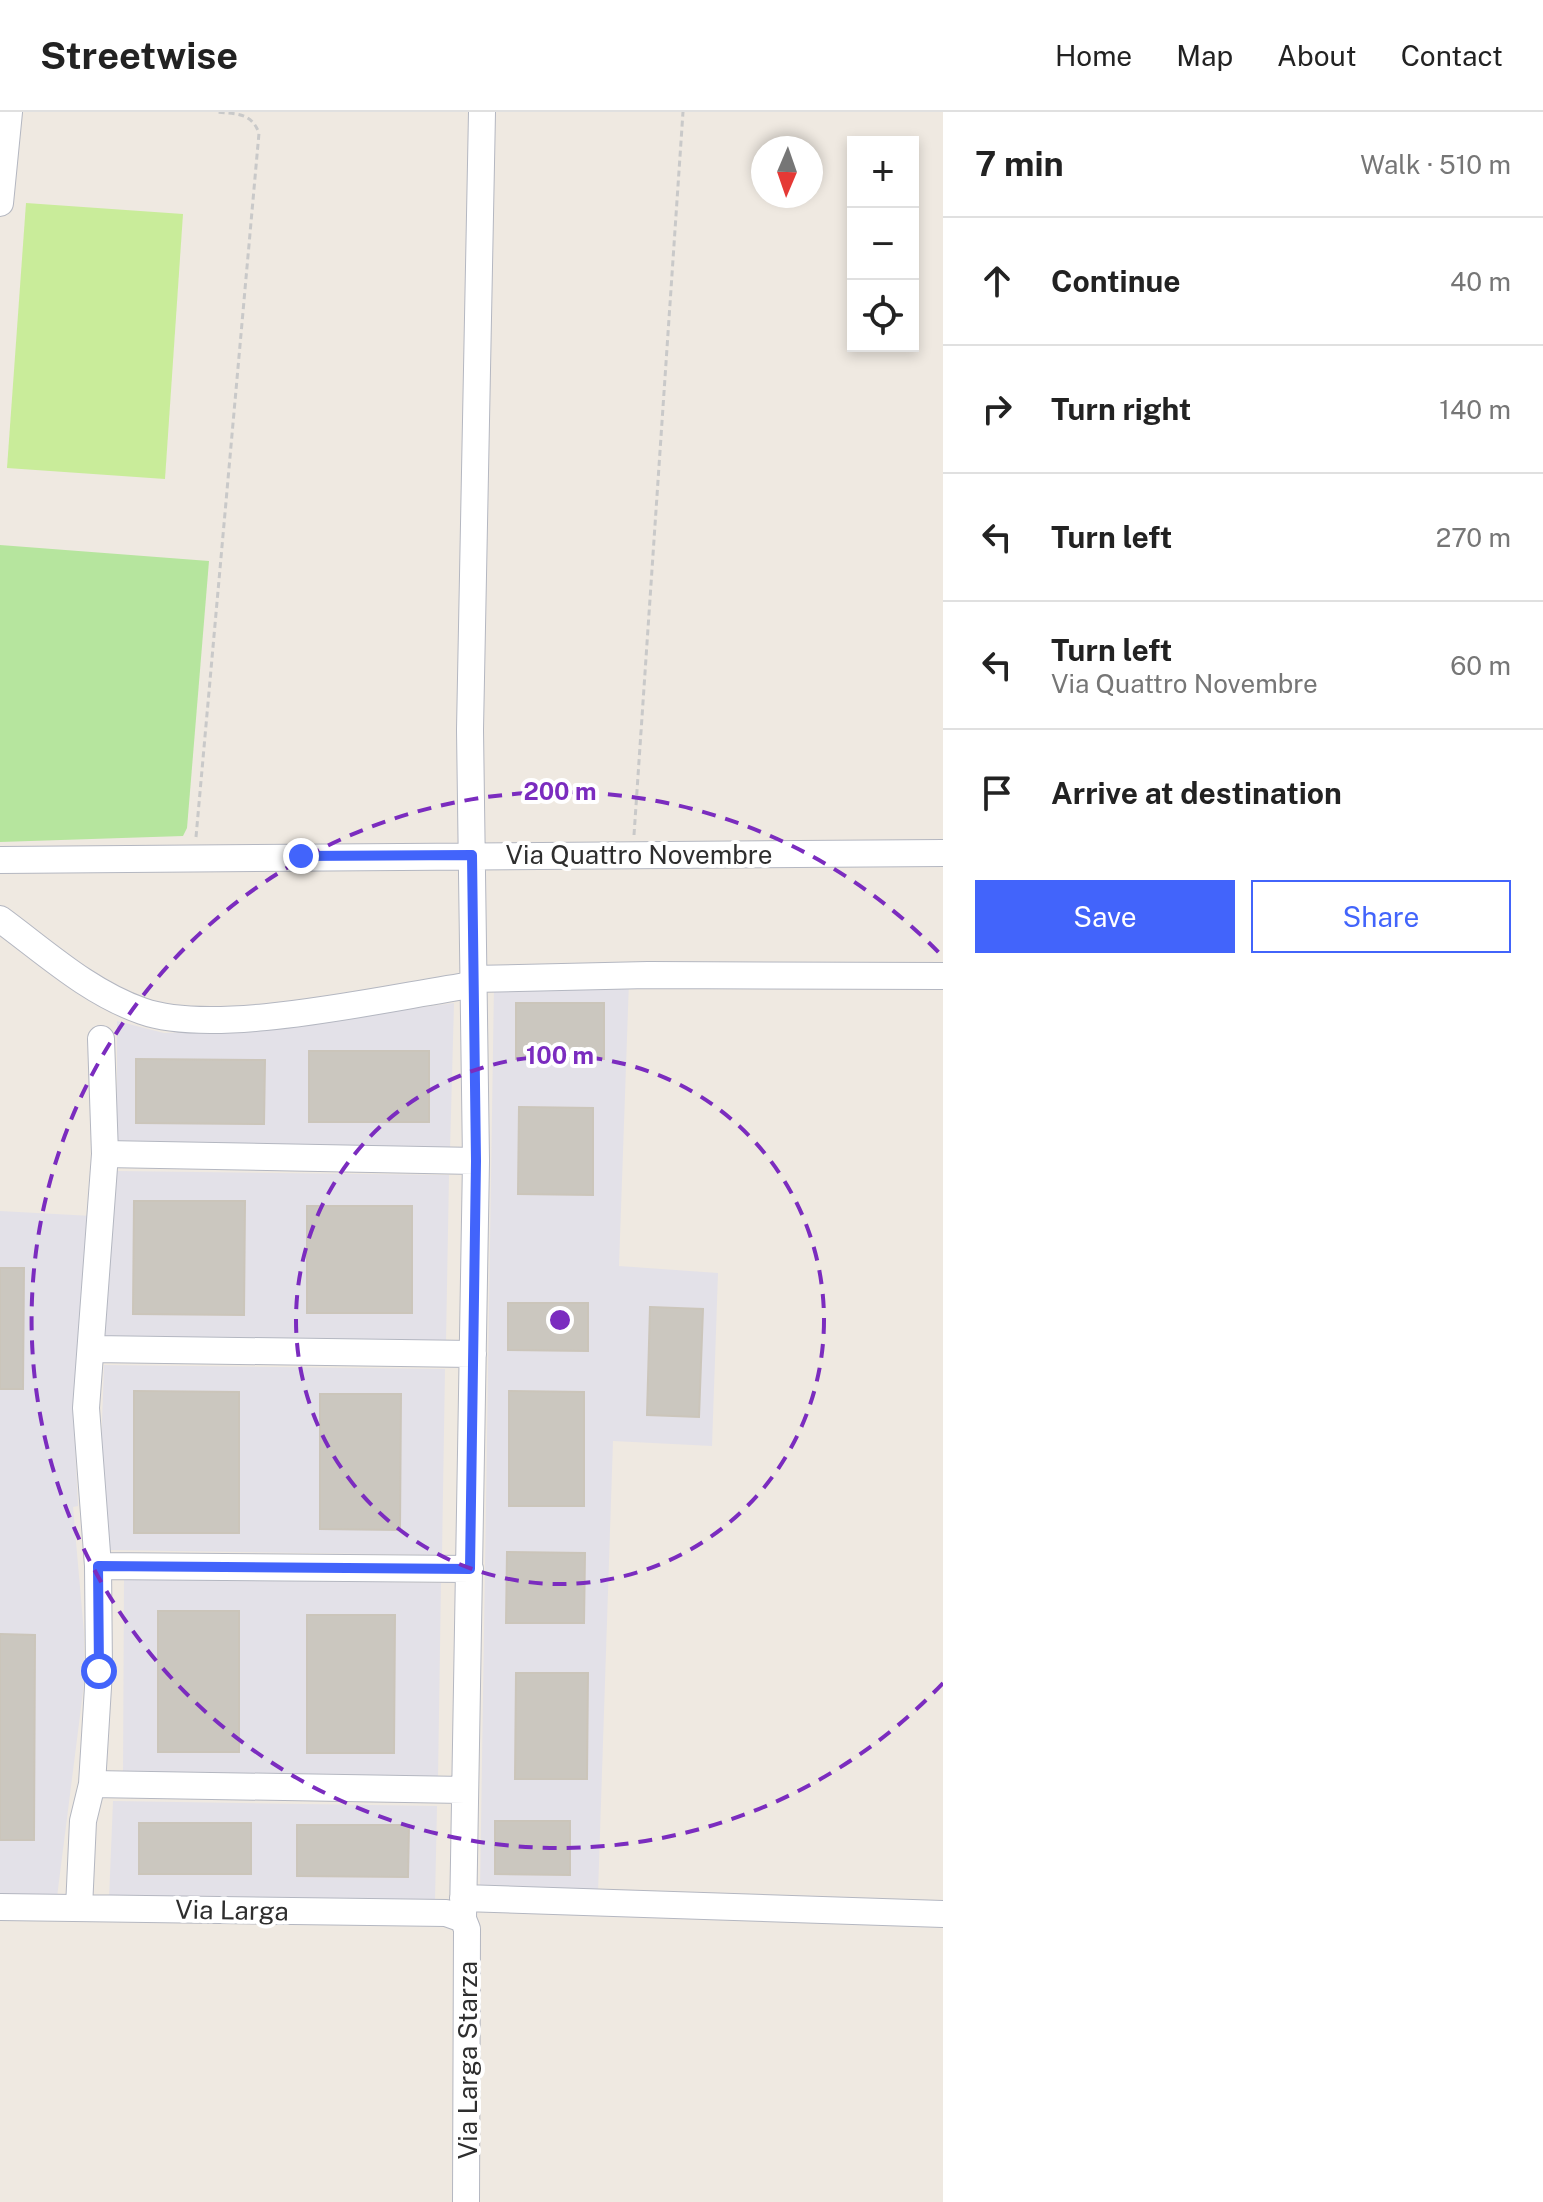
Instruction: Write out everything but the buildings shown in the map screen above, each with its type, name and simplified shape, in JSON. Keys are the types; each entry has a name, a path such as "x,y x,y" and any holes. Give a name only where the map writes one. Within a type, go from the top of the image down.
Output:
{"street":[{"path":"0,203 9,112"},
{"name":"Via Larga Starza","path":"466,2202 467,1929 463,1908 476,1161 470,730 482,112"},
{"name":"Via Quattro Novembre","path":"0,860 943,853"},
{"path":"0,919 101,994 144,1012 180,1020 275,1015 472,982 648,975 943,976"},
{"path":"79,1908 83,1821 92,1784 99,1671 98,1566 86,1408 93,1349 105,1154 101,1039"},
{"path":"105,1154 476,1161"},
{"path":"93,1349 473,1354"},
{"path":"98,1566 470,1569"},
{"path":"92,1784 465,1790"},
{"name":"Via Larga","path":"0,1907 446,1913 463,1908 943,1914"}],"path":[{"path":"194,857 259,133 254,122 245,114 216,112"},
{"path":"633,855 683,112"}],"shaded area":[{"path":"629,981 619,1266 718,1273 712,1446 613,1441 598,1893 480,1890 494,985"},
{"path":"454,1003 450,1151 117,1146 117,1021 164,1033 218,1031 285,1026"},
{"path":"116,1171 449,1175 446,1342 104,1338"},
{"path":"0,1211 92,1216 73,1405 78,1506 73,1507 84,1633 84,1684 57,1897 0,1896"},
{"path":"104,1365 445,1369 442,1555 108,1550 101,1451"},
{"path":"124,1578 441,1583 438,1778 123,1774"},
{"path":"113,1801 437,1806 435,1901 109,1899"}],"green space":[{"path":"26,203 183,214 165,479 7,468"},
{"path":"0,545 209,561 187,828 183,836 0,842"}],"route":[{"path":"99,1671 98,1566 470,1569 476,1161 472,855 301,856"}]}
